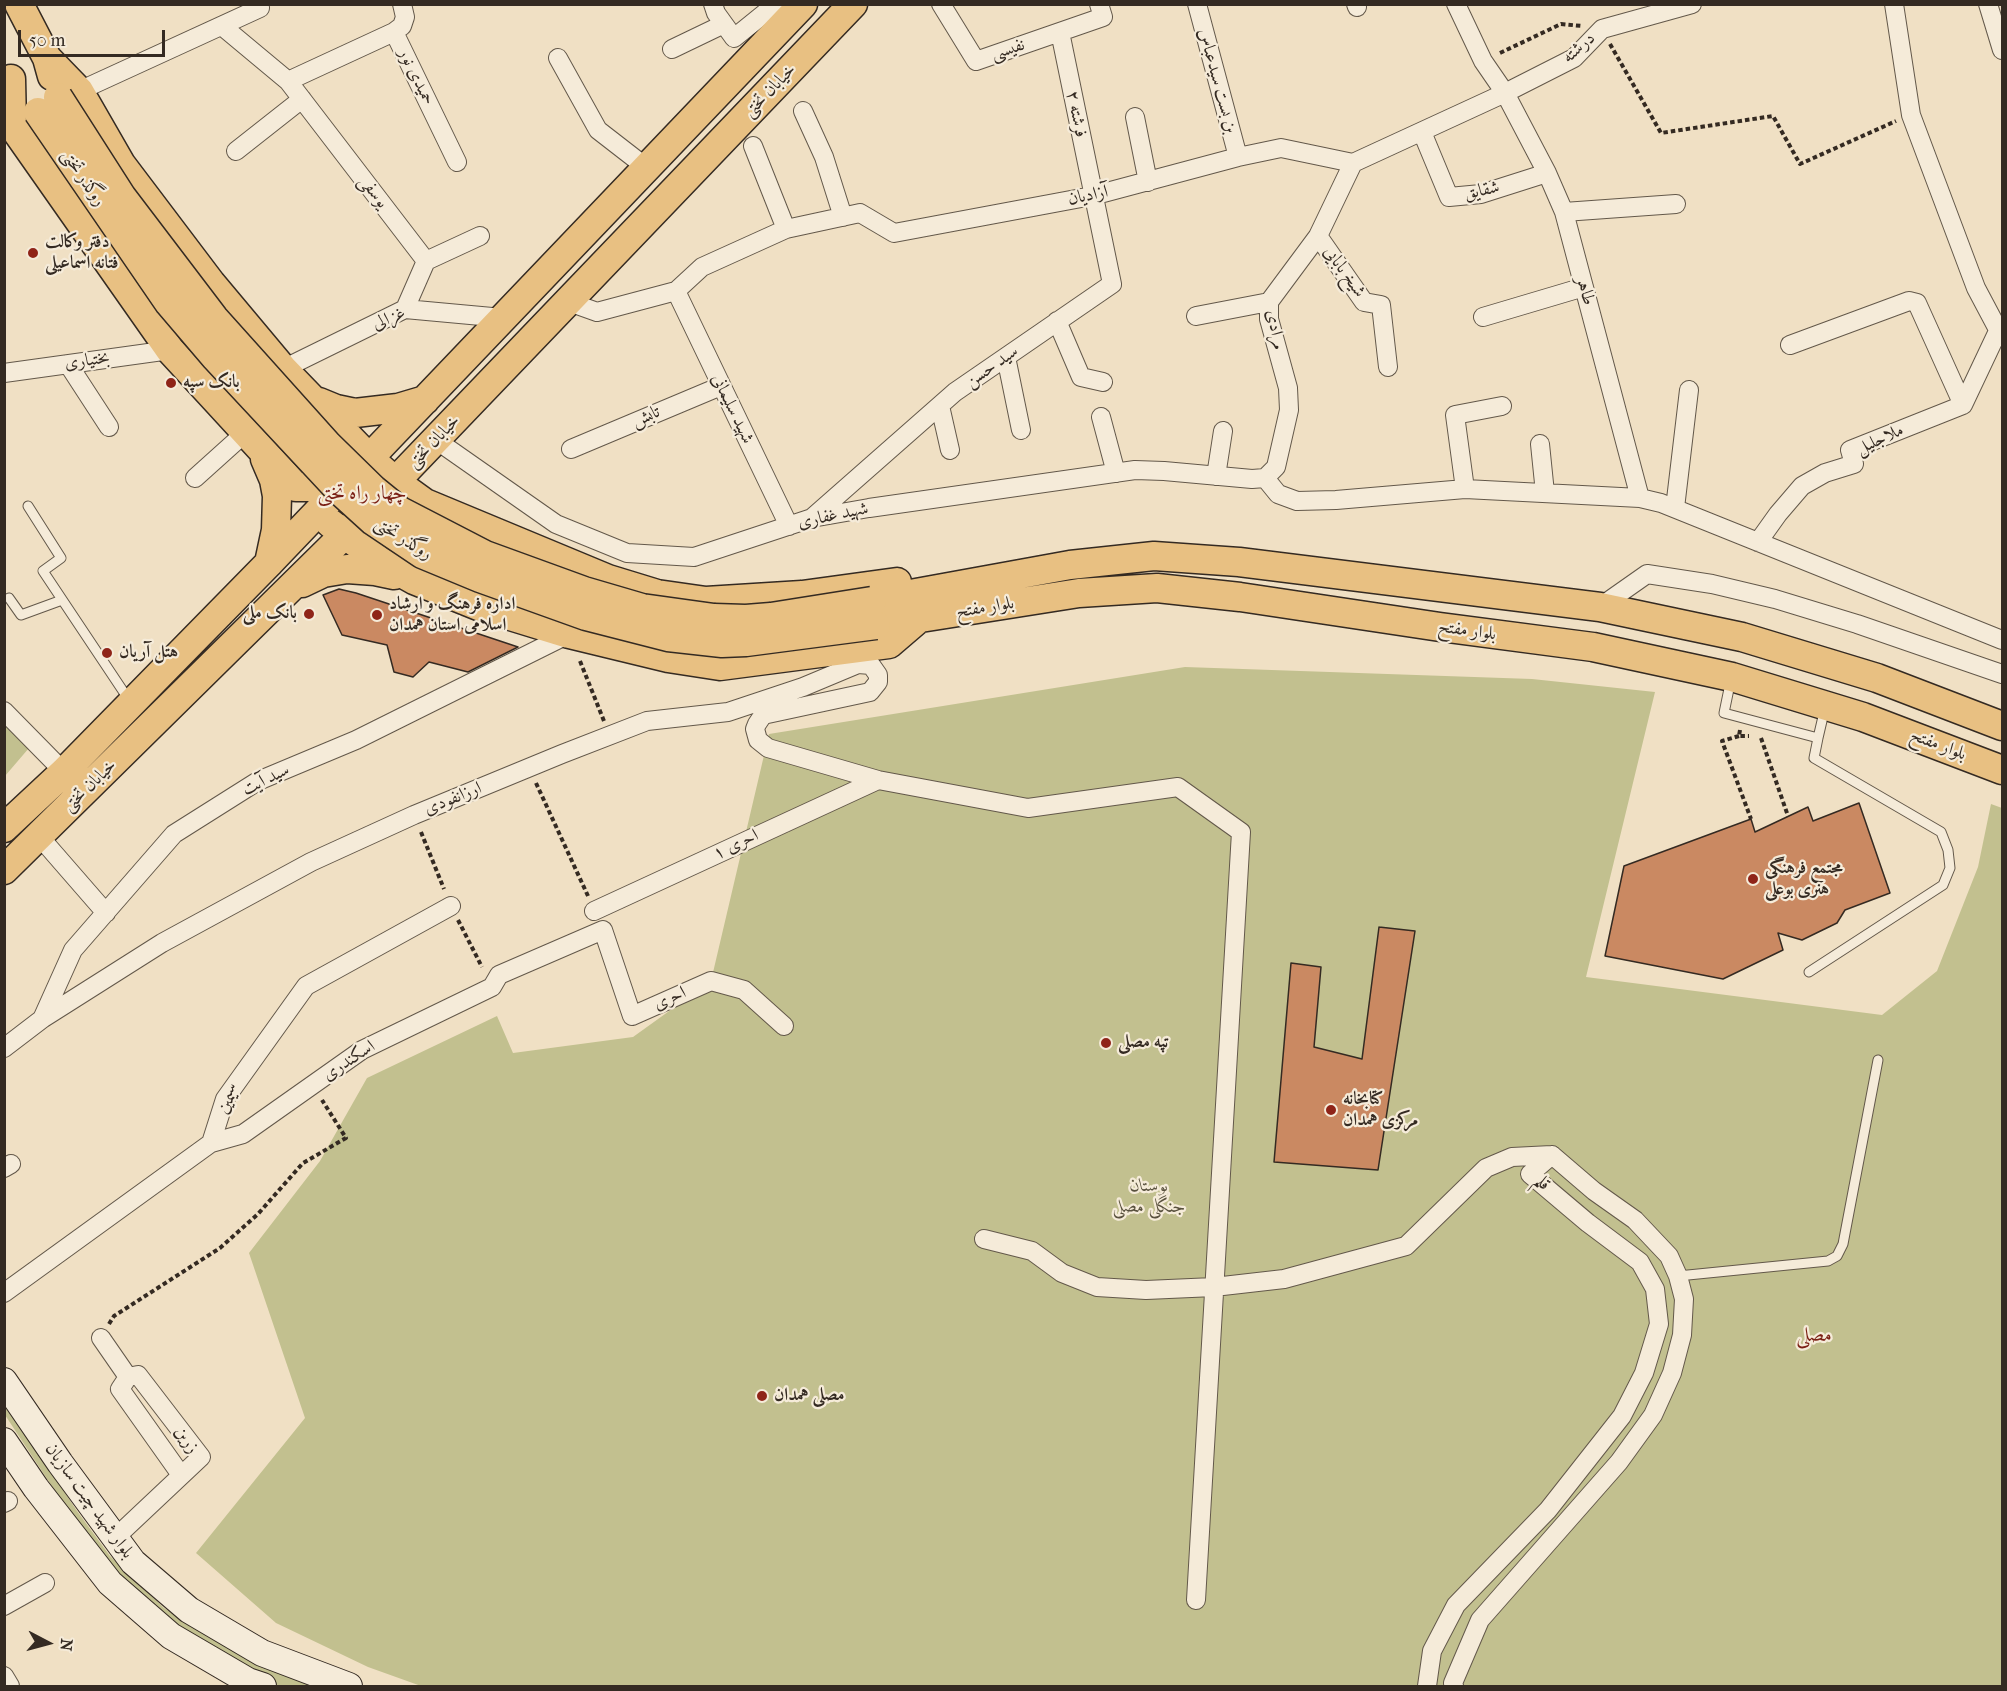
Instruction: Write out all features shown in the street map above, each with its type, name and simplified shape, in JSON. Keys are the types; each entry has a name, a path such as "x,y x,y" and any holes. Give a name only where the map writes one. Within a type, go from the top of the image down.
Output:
{"main road":[{"path":"20,4 47,58 58,100"},
{"name":"خیابان تختی","path":"4,870 290,590 396,482 853,4"},
{"name":"خیابان تختی","path":"4,828 64,772 269,563 647,168 787,8"},
{"path":"346,433 346,454 337,472 327,482 312,487 296,487 170,350 8,126 8,74 58,100 121,164 211,283 283,369 346,433 369,458 425,503 608,579 657,594 706,601 802,595 903,581 937,589"},
{"name":"روگذر تختی","path":"58,100 169,303 215,357 340,492 373,521 422,554 480,578 586,616 668,636 722,643 746,642 879,623"},
{"path":"314,400 336,409 356,413 398,408 425,400"},
{"path":"252,440 268,464 277,496 276,530 269,563"},
{"path":"433,443 424,466 430,489 448,504 497,534"},
{"path":"380,561 377,537 387,515 402,506 425,503"},
{"path":"317,512 380,561 414,580 481,606 569,634 668,658 720,666 879,623"},
{"name":"بلوار مفتح","path":"879,623 937,589 1070,565 1154,556 1239,562 1600,607 1742,637 1876,678 2002,726"},
{"path":"290,590 324,573 347,569 375,571 414,580"},
{"name":"بلوار مفتح","path":"879,623 917,620 1078,593 1157,588 1240,597 1593,647 1732,677 1863,717 2002,770"},
{"name":"بلوار شهید چیت سازیان","path":"4,1381 60,1463 133,1562 189,1610 262,1653 349,1686"},
{"name":"بلوار شهید چیت سازیان","path":"4,1441 36,1488 110,1583 171,1636 248,1681 263,1686"}],"street":[{"path":"58,100 260,8 259,4"},
{"path":"394,32 402,26 405,17 402,4"},
{"path":"712,4 734,38 787,8"},
{"name":"نفیسی","path":"940,4 976,61 1060,32 1101,11"},
{"name":"بن بست سیدعباس","path":"1197,4 1238,157"},
{"name":"طاهر","path":"1455,4 1483,61 1505,93 1547,173 1564,212 1640,498"},
{"name":"درشته","path":"1505,93 1574,58 1602,29 1692,4"},
{"path":"1894,4 1911,115 1976,288 2001,331 1963,405"},
{"path":"1988,4 2002,50"},
{"path":"672,49 724,24"},
{"name":"یوسفی","path":"222,26 288,81 426,261"},
{"name":"حمیدی نور","path":"288,81 394,32 457,162"},
{"name":"فرشته ۲","path":"1060,32 1092,196"},
{"path":"558,58 598,130 647,168"},
{"path":"1353,163 1505,93"},
{"path":"236,151 302,99"},
{"path":"803,111 824,157 843,217"},
{"path":"1136,117 1148,182"},
{"name":"شقایق","path":"1422,132 1449,197 1481,194 1547,173"},
{"path":"753,146 786,229"},
{"name":"آزادیان","path":"676,291 702,267 786,229 860,213 894,233 1092,196 1238,157 1281,148 1353,163"},
{"name":"مرادی","path":"1265,478 1276,467 1288,410 1288,388 1269,319 1269,302 1318,236 1353,163"},
{"name":"سید حسن","path":"812,518 955,392 1112,284 1092,196"},
{"path":"1564,212 1676,204"},
{"path":"405,309 426,261 480,236"},
{"name":"شیخ بابایی","path":"1318,236 1364,302 1381,305 1388,367"},
{"path":"1483,317 1584,287"},
{"path":"569,302 597,312 676,291"},
{"name":"شهید سلیمانی","path":"676,291 789,526"},
{"path":"1790,345 1909,301 1917,303 1963,405"},
{"path":"1196,316 1269,302"},
{"name":"غزالی","path":"283,369 405,309 503,318"},
{"path":"1058,321 1081,377 1103,381"},
{"name":"بختیاری","path":"4,373 170,350"},
{"path":"1006,357 1021,430"},
{"path":"68,364 109,427"},
{"name":"تابش","path":"571,449 721,386"},
{"path":"1675,508 1689,390"},
{"name":"ملاجلیل","path":"1758,543 1778,514 1802,486 1825,473 1854,464 1850,450 1963,405"},
{"path":"939,406 950,450"},
{"path":"1465,489 1455,415 1502,406"},
{"path":"1101,417 1116,473"},
{"path":"1216,476 1223,431"},
{"path":"195,478 252,440"},
{"name":"شهید غفاری","path":"433,443 556,524 627,553 694,557 812,518 1135,470 1265,478"},
{"path":"1540,444 1545,493"},
{"path":"1265,478 1278,494 1297,501 1465,489 1640,498 1675,508 2002,640"},
{"path":"1600,607 1647,574 1712,584 1775,599 1857,624 2002,674"},
{"name":"ارزانفودی","path":"4,1048 42,1019 162,943 311,862 414,815 647,721 728,712 802,687 858,664 879,623"},
{"name":"سید آیت","path":"42,1019 73,950 174,834 258,781 357,740 569,634"},
{"path":"858,664 871,665 878,675 875,688 870,692 764,715 757,724 758,740 768,748 878,780 1028,808 1178,787 1241,832 1196,1600"},
{"path":"4,711 64,772"},
{"name":"احری ۱","path":"594,911 878,780"},
{"path":"39,836 106,913"},
{"name":"سیمین","path":"211,1143 225,1099 306,986 451,906"},
{"name":"اسکندری","path":"211,1143 243,1134 362,1050 492,987 499,975 603,930"},
{"name":"احری","path":"603,930 632,1016 711,981 744,990 784,1026"},
{"path":"4,1293 211,1143"},
{"path":"984,1239 1032,1251 1062,1273 1097,1287 1146,1290 1214,1287 1284,1279 1406,1246 1486,1168 1512,1157 1552,1155"},
{"name":"قلم","path":"1427,1686 1432,1651 1456,1605 1548,1510 1622,1416 1644,1373 1659,1324 1655,1289 1640,1262 1588,1223 1530,1174 1552,1155 1594,1191 1635,1220 1669,1256 1678,1276 1684,1299 1682,1335 1672,1373 1653,1415 1619,1462 1480,1620 1453,1683 1454,1686"},
{"name":"زرین","path":"101,1338 128,1377 138,1375 201,1457 115,1538"},
{"path":"128,1377 120,1389 181,1475"},
{"path":"4,1606 45,1583"},
{"path":"4,1676 10,1686"}],"lane":[{"path":"28,506 61,558 44,571 131,703"},
{"path":"9,598 21,615 62,600"},
{"path":"1732,677 1724,713 1818,738"},
{"path":"1809,972 1942,885 1950,868 1948,850 1941,832 1814,758 1826,706"},
{"path":"1678,1276 1828,1261 1837,1256 1843,1245 1878,1060"}],"path":[{"path":"1483,61 1561,24 1602,29 1661,133 1773,116 1800,164 1911,115"},
{"path":"569,634 610,736"},
{"path":"1760,735 1788,816"},
{"path":"1739,736 1722,741 1751,819"},
{"path":"529,769 594,911"},
{"path":"101,1338 114,1316 220,1248 258,1214 303,1163 346,1138 313,1085"}],"green space":[{"name":"بوستان جنگلی مصلی","path":"1185,667 1532,679 1655,692 1586,977 1882,1015 1937,971 1978,867 1991,804 2002,808 2002,1686 421,1686 368,1667 276,1623 196,1553 305,1418 249,1253 320,1161 367,1078 497,1016 513,1053 633,1037 711,981 769,734"},
{"path":"5,724 29,748 5,776"},
{"path":"4,1401 77,1511 110,1556 164,1608 208,1637 260,1665 316,1686 279,1686 226,1660 186,1634 117,1574 82,1532 5,1415"}],"building":[{"name":"اداره فرهنگ و ارشاد اسلامی استان همدان","path":"339,589 518,647 468,672 429,662 413,677 394,672 387,645 342,635 323,595"},
{"name":"مجتمع فرهنگی هنری بوعلی","path":"1859,803 1890,893 1845,910 1837,923 1802,940 1778,933 1783,950 1723,979 1605,956 1624,866 1751,819 1755,832 1808,807 1813,821"},
{"path":"1379,927 1415,931 1378,1170 1274,1162 1291,963 1321,967 1314,1047 1362,1059"}],"place":[{"name":"دفتر وکالت فتانه اسماعیلی","path":"33,253"},
{"name":"بانک سپه","path":"171,383"},
{"name":"بانک ملی","path":"309,614"},
{"name":"اداره فرهنگ و ارشاد اسلامی استان همدان","path":"377,615"},
{"name":"هتل آریان","path":"107,653"},
{"name":"مجتمع فرهنگی هنری بوعلی","path":"1753,879"},
{"name":"تپه مصلی","path":"1106,1043"},
{"name":"کتابخانه مرکزی همدان","path":"1331,1110"},
{"name":"مصلی همدان","path":"762,1396"}],"district":[{"name":"چهار راه تختی","path":"362,494"},
{"name":"مصلی","path":"1814,1336"}]}
